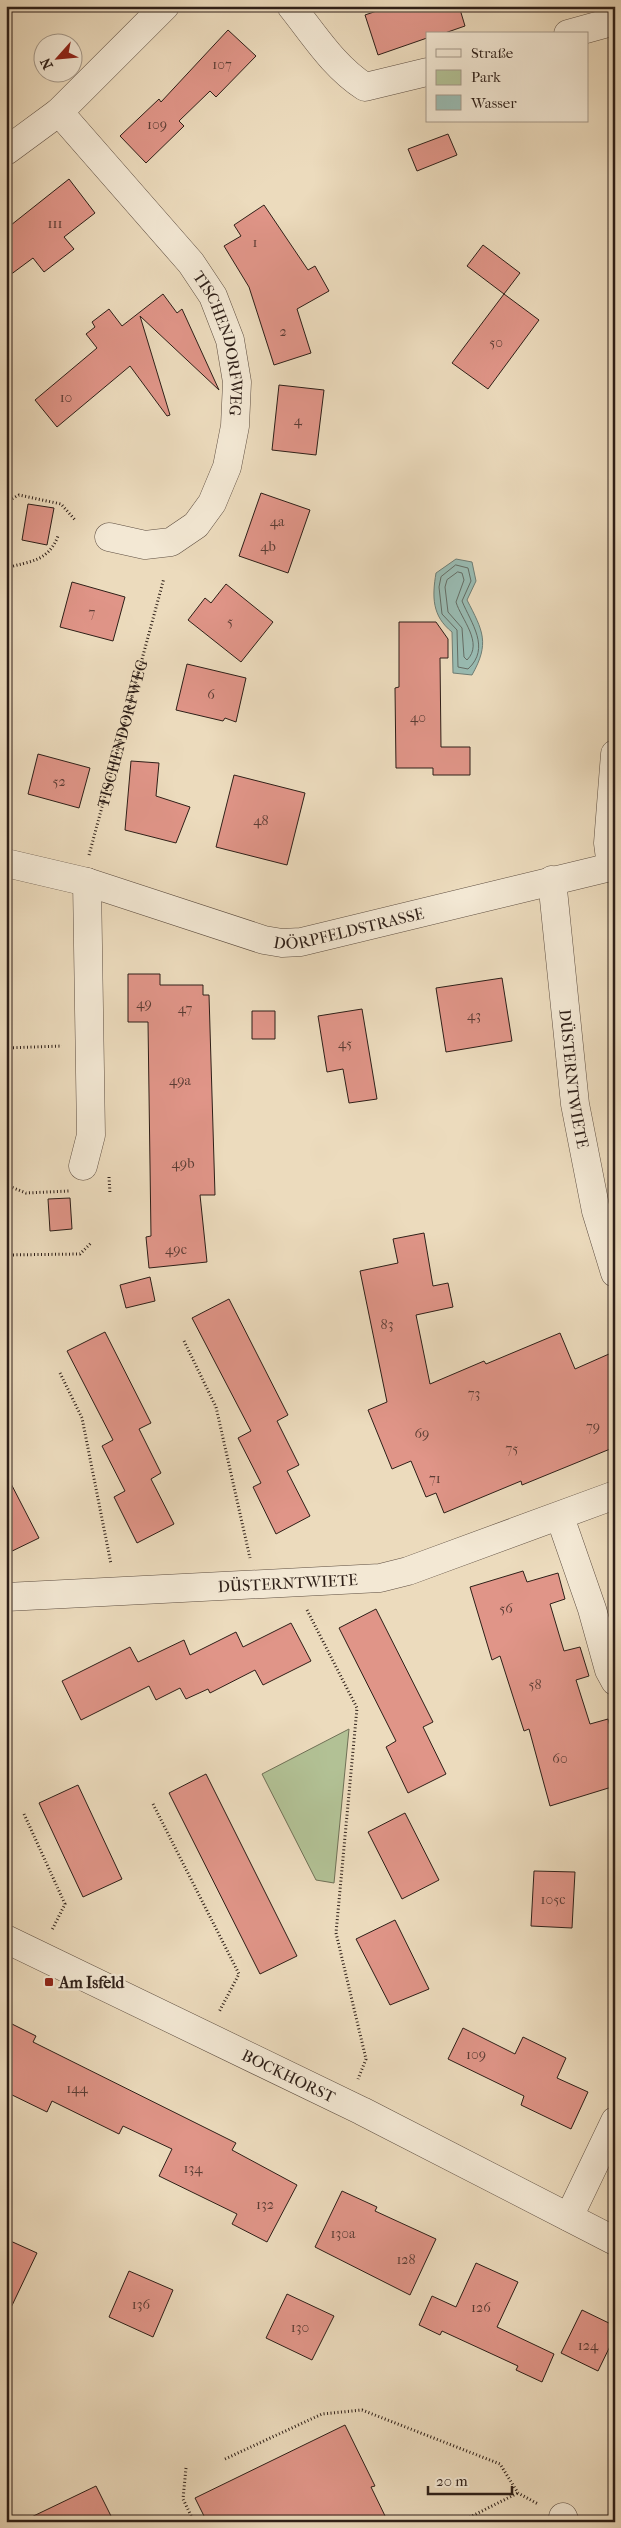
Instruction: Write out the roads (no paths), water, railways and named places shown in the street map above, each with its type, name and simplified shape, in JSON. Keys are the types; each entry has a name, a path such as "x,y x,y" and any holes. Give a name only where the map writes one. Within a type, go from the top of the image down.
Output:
{"street":[{"path":"6,152 59,112 165,6"},
{"path":"291,6 330,59 348,76 365,87 426,72"},
{"path":"575,32 615,21"},
{"name":"TISCHENDORFWEG","path":"59,112 191,263 213,296 230,340 237,382 235,426 227,467 212,503 196,525 171,542 145,545 109,537"},
{"path":"613,866 608,843 615,754"},
{"name":"DÖRPFELDSTRASSE","path":"6,863 88,871 264,940 282,943 301,942 613,866"},
{"path":"83,1166 91,1135 88,871"},
{"name":"DÜSTERNTWIETE","path":"552,880 575,1104 596,1211 615,1273"},
{"name":"DÜSTERNTWIETE","path":"6,1597 380,1578 408,1571 560,1517 615,1495"},
{"path":"560,1517 603,1615 609,1670 615,1681"},
{"name":"BOCKHORST","path":"6,1938 362,2111 615,2241"},
{"path":"569,2217 615,2121"}],"water":[{"path":"456,559 472,562 476,581 467,600 477,620 483,645 478,664 472,675 453,673 452,632 445,626 435,606 436,573"}],"place":[{"name":"Am Isfeld","path":"49,1982"}]}
